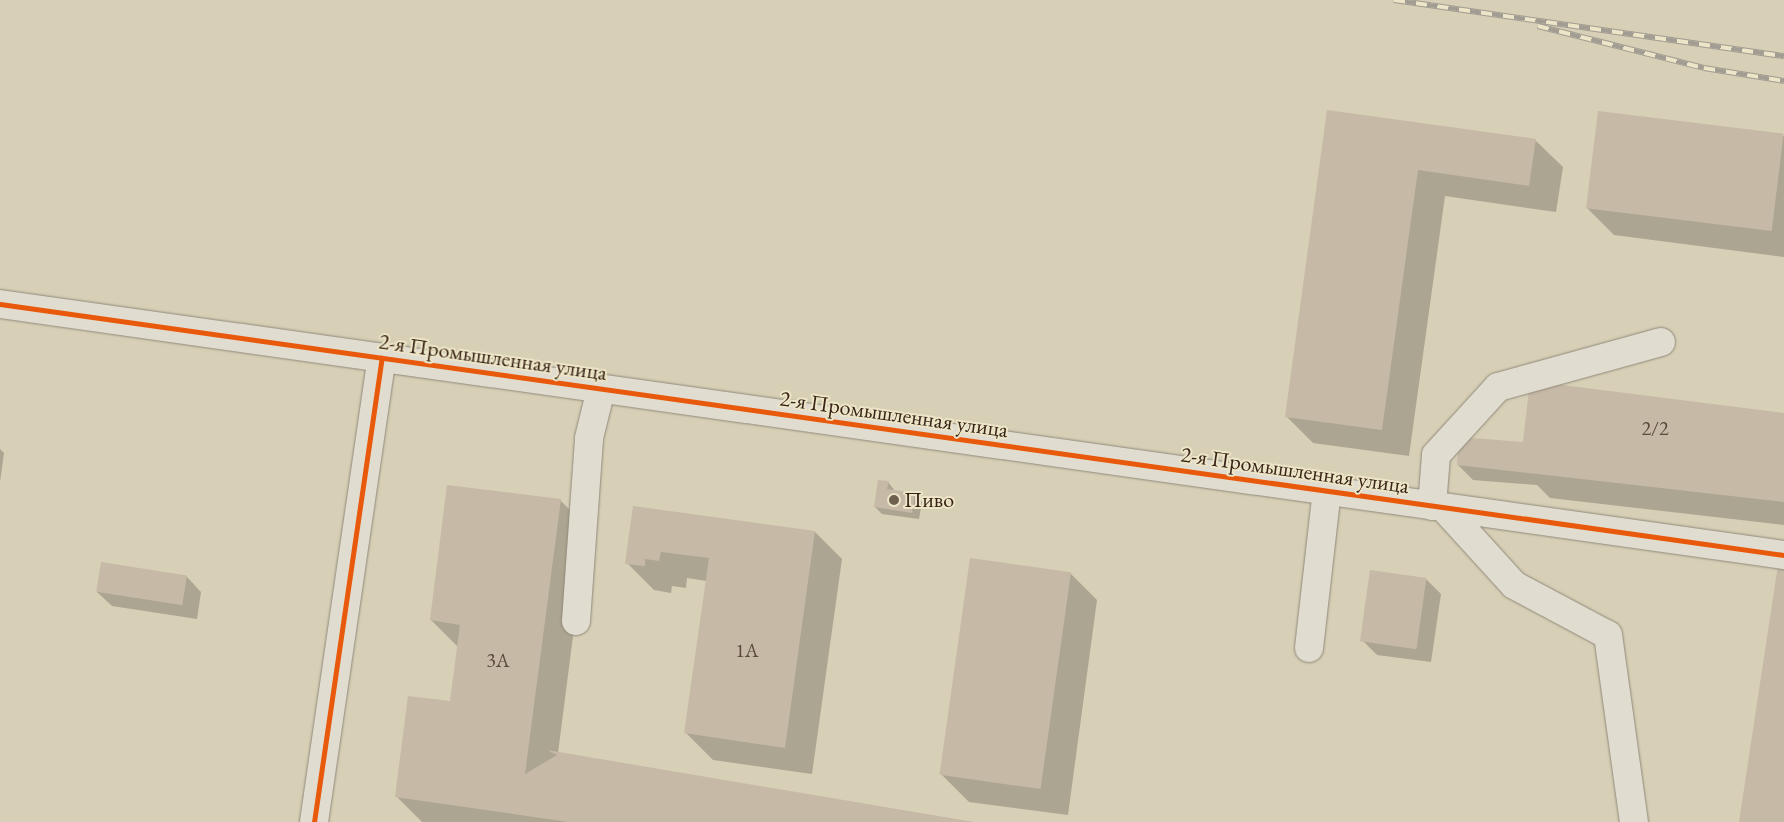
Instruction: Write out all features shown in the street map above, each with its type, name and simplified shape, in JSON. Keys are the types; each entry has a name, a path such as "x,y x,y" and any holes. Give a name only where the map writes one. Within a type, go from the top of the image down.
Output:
{"street":[{"name":"2-я Промышленная улица","path":"0,304 1784,555"},
{"path":"1634,822 1608,635 1514,585 1438,507 1436,455 1498,387 1661,342"},
{"path":"314,822 382,358"},
{"path":"576,622 590,438 601,389"},
{"path":"1309,648 1327,491"}],"building":[{"path":"1327,110 1536,139 1529,186 1418,170 1382,430 1285,417"},
{"path":"1598,111 1784,134 1772,231 1586,208"},
{"path":"1530,381 1784,413 1784,502 1457,465 1459,437 1523,442"},
{"name":"Пиво","path":"878,480 889,481 887,489 915,493 912,513 874,507"},
{"path":"447,485 561,499 525,774 557,755 547,750 973,822 568,822 395,797 408,696 450,701 460,625 430,620"},
{"path":"633,506 815,531 785,748 684,733 709,558 661,552 659,561 645,559 645,566 625,564"},
{"path":"970,558 1071,572 1041,789 940,775"},
{"path":"101,562 187,576 182,605 96,592"},
{"path":"1778,565 1784,566 1784,822 1739,822"},
{"path":"1370,570 1426,578 1416,649 1360,641"}],"railway":[{"path":"1394,0 1784,56"},
{"path":"1538,26 1704,68 1784,81"}],"cycle path":[{"path":"0,304 1784,555"},
{"path":"314,822 382,358"}],"place":[{"name":"Пиво","path":"894,500"}]}
